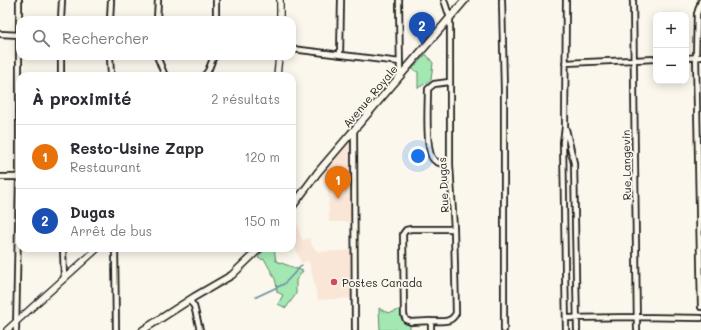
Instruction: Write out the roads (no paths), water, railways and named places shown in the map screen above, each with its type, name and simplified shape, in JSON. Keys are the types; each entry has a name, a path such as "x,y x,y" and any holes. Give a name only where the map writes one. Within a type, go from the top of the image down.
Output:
{"main road":[{"name":"Avenue Royale","path":"296,201 318,172 466,0"},
{"path":"143,330 189,300 232,275 256,252"}],"street":[{"path":"19,0 19,16"},
{"path":"61,16 62,0"},
{"path":"110,0 110,16"},
{"path":"157,16 158,0"},
{"path":"216,0 216,16"},
{"path":"280,0 280,16"},
{"path":"340,55 341,0"},
{"path":"399,0 400,76"},
{"name":"Rue Dugas","path":"444,0 450,18 450,165 454,229 456,313 454,318 449,321 411,322 406,320 404,315 403,234 406,230 410,229 454,229"},
{"path":"502,0 504,330"},
{"path":"566,0 566,127 563,142 566,330"},
{"name":"Rue Langevin","path":"633,0 637,330"},
{"path":"701,1 697,14 699,57 701,307"},
{"path":"0,34 16,35"},
{"path":"296,50 400,62"},
{"path":"689,58 699,57"},
{"path":"566,63 653,59"},
{"path":"19,60 19,72"},
{"path":"61,60 61,72"},
{"path":"110,60 111,72"},
{"path":"159,60 163,72"},
{"path":"207,72 213,60"},
{"path":"277,72 279,60"},
{"path":"449,82 434,84 428,89 428,114 429,151 432,158 436,162 450,165"},
{"path":"566,127 574,163 577,330"},
{"path":"354,131 355,330"},
{"path":"0,177 16,177"},
{"path":"16,330 17,252"},
{"path":"63,252 64,279"},
{"path":"8,330 94,252"},
{"path":"115,252 116,330"},
{"path":"189,300 194,306 200,330"},
{"path":"566,318 701,318"},
{"path":"431,321 431,330"}],"waterway":[{"path":"256,297 284,284 302,265"}],"place":[{"name":"Dugas","path":"422,45"},
{"name":"Resto-Usine Zapp","path":"338,199"},
{"name":"Postes Canada","path":"334,282"}]}
